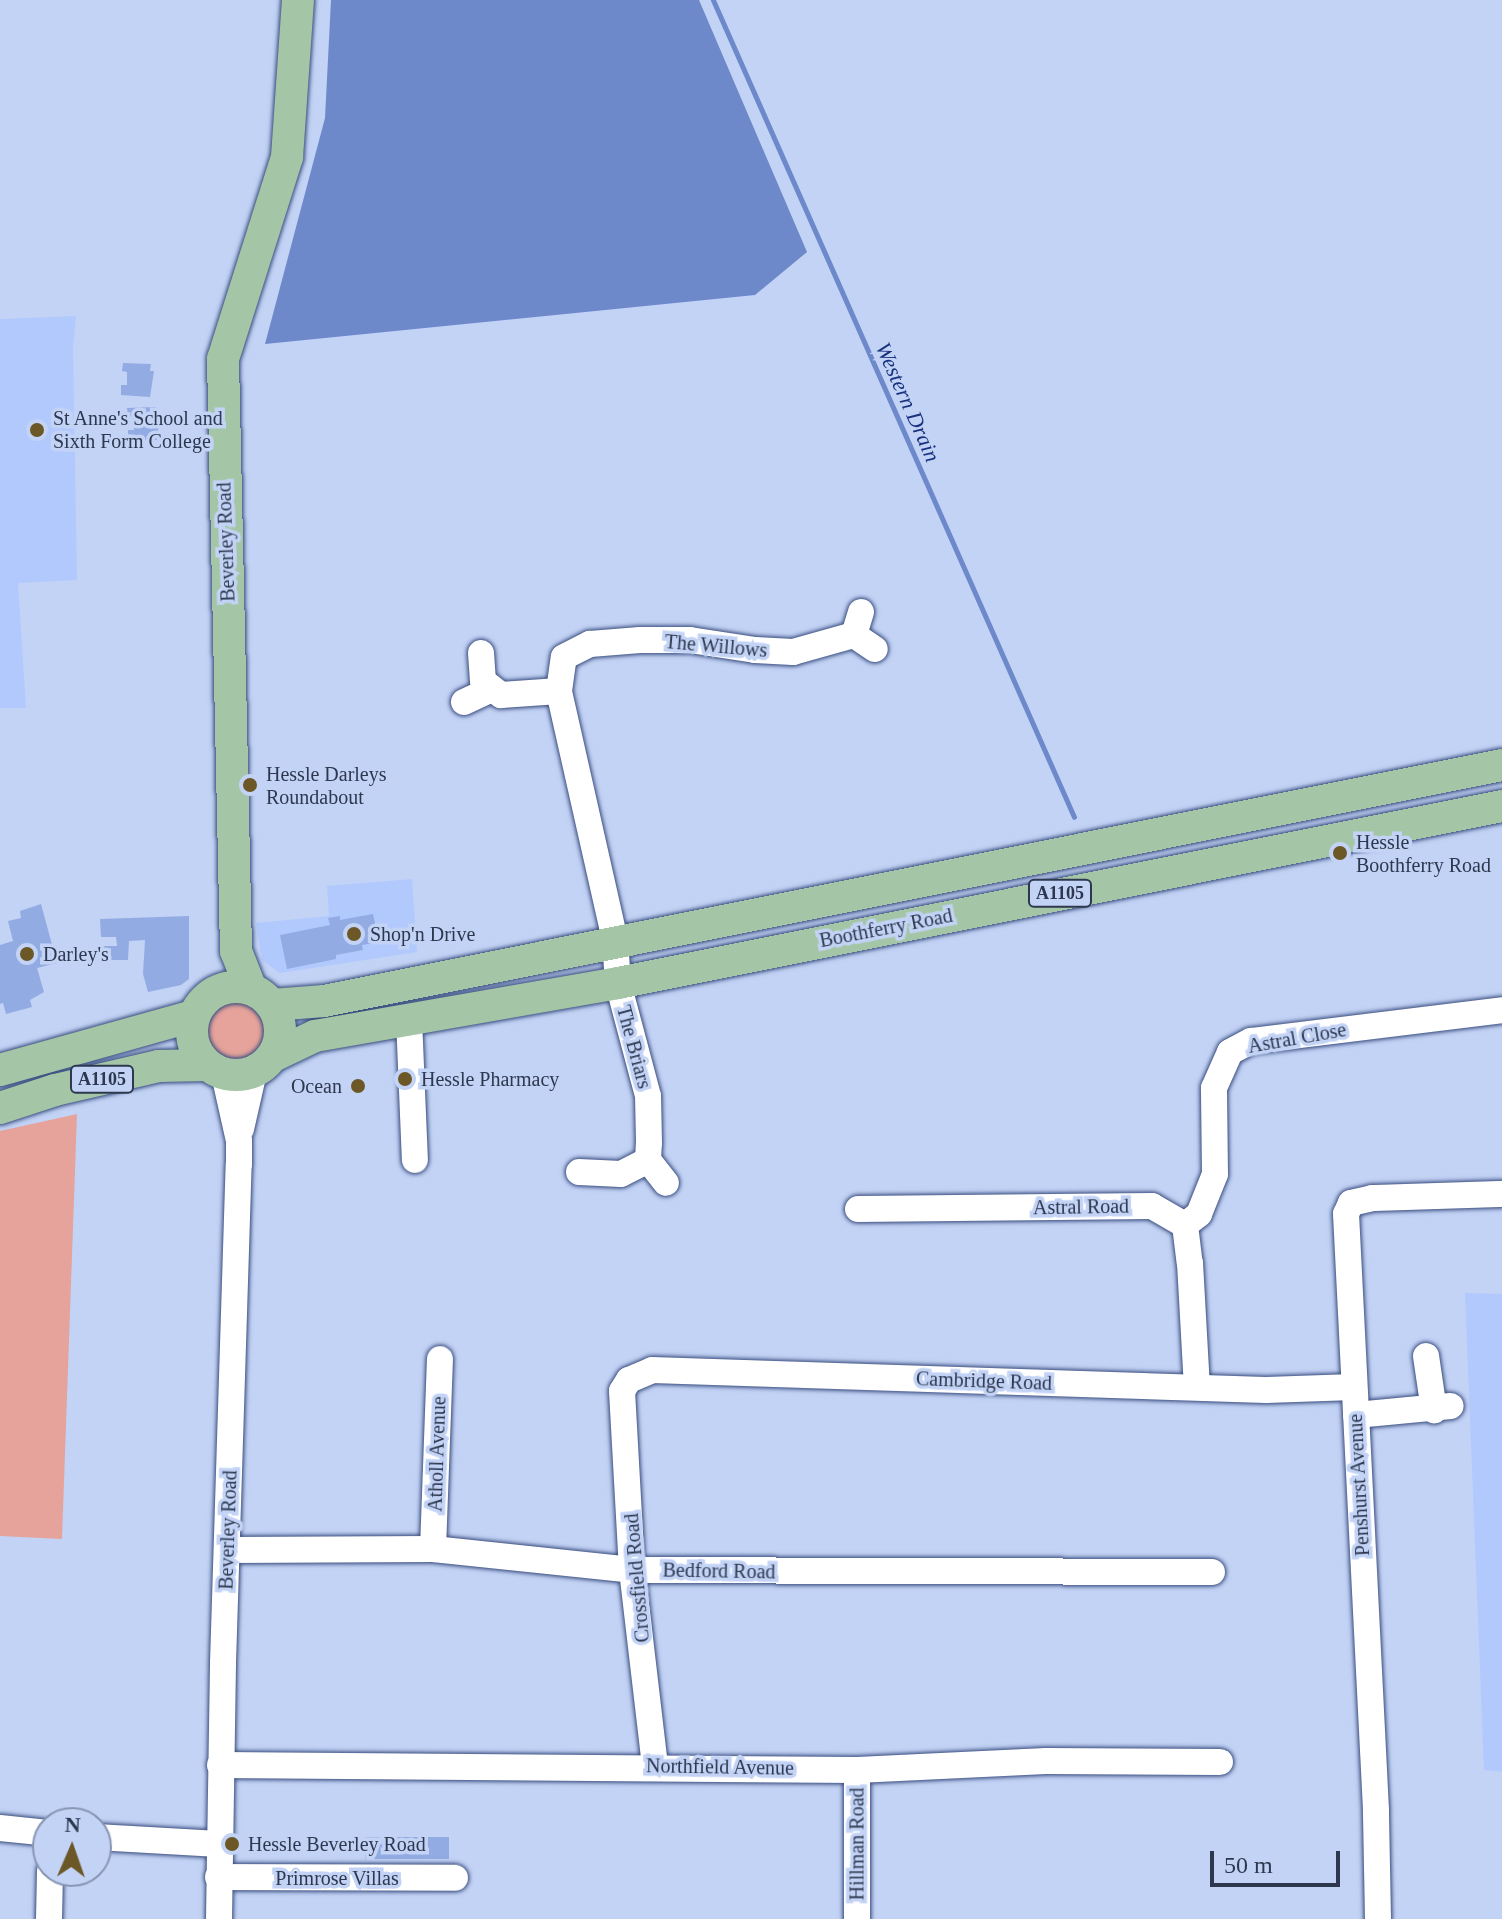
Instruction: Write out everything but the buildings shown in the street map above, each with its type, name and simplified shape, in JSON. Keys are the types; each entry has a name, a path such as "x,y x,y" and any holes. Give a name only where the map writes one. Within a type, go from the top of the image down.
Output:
{"main road":[{"name":"Beverley Road","path":"219,990 236,951 223,359 287,157 298,0"},
{"name":"Boothferry Road","path":"261,997 324,1001 615,940 1502,765"},
{"name":"Boothferry Road","path":"0,1108 55,1090 159,1066 240,1067 315,1036 618,983 1502,806"},
{"name":"Beverley Road","path":"236,951 261,997"},
{"path":"219,990 261,997 281,1030 240,1067 193,1043 194,1016 199,1005 219,990"},
{"name":"A1105","path":"0,1070 194,1016"}],"street":[{"name":"The Willows","path":"615,940 559,691 564,657 590,644 690,640 755,650 793,652 863,632"},
{"path":"481,653 483,681 490,690 501,695 559,691"},
{"path":"464,702 490,690"},
{"name":"The Briars","path":"615,940 618,983 648,1096 648,1160"},
{"name":"Astral Close","path":"1185,1225 1199,1214 1215,1174 1214,1088 1230,1052 1251,1041 1502,1010"},
{"path":"409,1019 415,1160"},
{"name":"Beverley Road","path":"219,1919 220,1765 240,1067"},
{"path":"579,1172 621,1174 648,1160 666,1183"},
{"name":"Penshurst Avenue","path":"1378,1919 1376,1810 1346,1214 1351,1203 1372,1198 1502,1194"},
{"name":"Astral Road","path":"858,1209 1152,1206 1185,1225"},
{"path":"1185,1225 1197,1387"},
{"path":"1356,1415 1442,1408 1426,1356"},
{"name":"Atholl Avenue","path":"433,1549 440,1359"},
{"name":"Cambridge Road","path":"622,1391 629,1380 652,1370 1266,1390 1354,1387"},
{"name":"Crossfield Road","path":"622,1391 632,1570 655,1766"},
{"name":"Bedford Road","path":"228,1550 382,1552 433,1549 632,1570 1212,1572"},
{"name":"Northfield Avenue","path":"220,1765 502,1769 655,1766 857,1770 1046,1761 1220,1762"},
{"name":"Hillman Road","path":"857,1770 857,1919"},
{"path":"0,1828 32,1831"},
{"path":"112,1838 219,1844"},
{"name":"Primrose Villas","path":"218,1877 455,1878"},
{"path":"49,1919 50,1887"}],"shaded area":[{"path":"331,0 699,0 807,252 755,295 265,344 325,118"},
{"name":"St Anne's School and Sixth Form College","path":"76,316 73,347 77,580 18,583 26,708 0,708 0,319"},
{"path":"412,879 417,952 280,973 262,960 256,923 329,916 327,886"},
{"path":"235,1001 253,1007 261,1015 267,1033 261,1051 253,1059 235,1065 217,1059 209,1051 203,1033 209,1015 217,1007"},
{"path":"77,1114 62,1539 0,1536 0,1131"},
{"path":"1465,1293 1502,1294 1502,1772 1484,1770"}],"waterway":[{"name":"Western Drain","path":"713,0 1074,817"}],"place":[{"name":"St Anne's School and Sixth Form College","path":"37,430"},
{"name":"Hessle Darleys Roundabout","path":"250,785"},
{"name":"Hessle Boothferry Road","path":"1340,853"},
{"name":"Shop'n Drive","path":"354,934"},
{"name":"Darley's","path":"27,954"},
{"name":"Hessle Pharmacy","path":"405,1079"},
{"name":"Ocean","path":"358,1086"},
{"name":"Hessle Beverley Road","path":"232,1844"}]}
